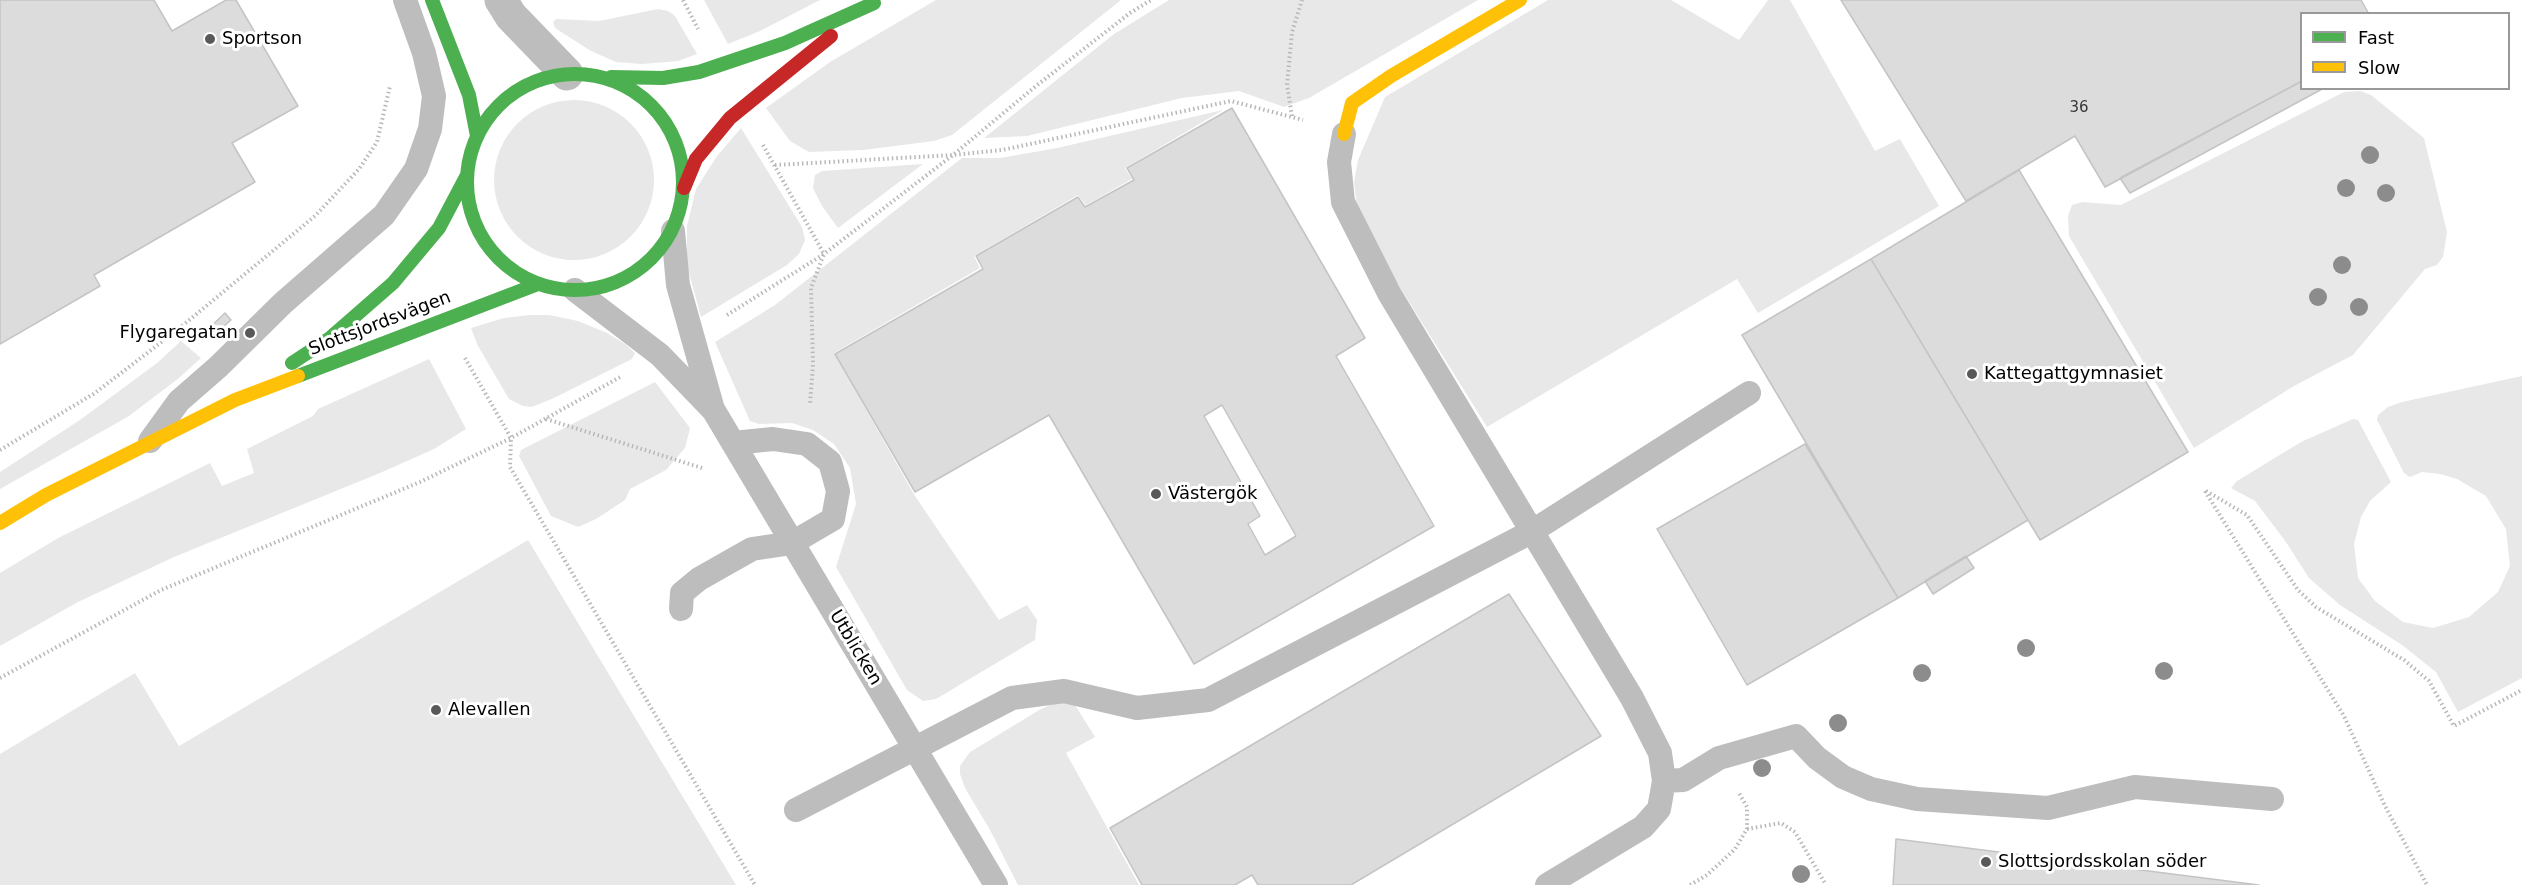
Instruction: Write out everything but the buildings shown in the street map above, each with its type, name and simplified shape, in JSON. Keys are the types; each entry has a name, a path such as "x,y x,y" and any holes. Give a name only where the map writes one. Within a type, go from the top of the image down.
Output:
{"main road":[{"path":"432,0 469,95 477,136"},
{"path":"1344,134 1352,103 1391,76 1520,0"},
{"name":"Slottsjordsvägen","path":"876,1 730,118 696,159 684,188 673,231 655,255 632,274 604,286 575,290 538,284 513,271 484,241 472,216 469,202 467,175 470,155 477,136 499,105 514,92 539,80 567,74 663,78 699,72 785,43 876,1"},
{"name":"Slottsjordsvägen","path":"605,77 638,93 664,118 680,151 684,188"},
{"name":"Slottsjordsvägen","path":"235,400 330,338 393,284 439,228 467,175"},
{"name":"Slottsjordsvägen","path":"0,523 46,495 235,400 538,284"}],"street":[{"path":"501,0 511,16 567,74"}],"lane":[{"path":"148,443 179,401 218,367 283,303 384,215 416,169 430,129 434,96 424,53 405,0"},
{"path":"1344,134 1339,162 1344,202 1389,293 1632,698 1660,753 1664,781 1659,809 1643,827 1547,885"},
{"path":"673,231 678,285 714,411"},
{"path":"575,290 660,355 714,411"},
{"path":"796,810 1012,698 1064,692 1137,708 1208,700 1531,532 1749,393"},
{"name":"Utblicken","path":"714,411 996,885"},
{"path":"681,609 682,594 699,579 752,549 792,543 833,519 838,491 830,462 807,444 774,439 733,443"},
{"path":"1664,781 1683,780 1719,758 1796,736 1817,758 1843,777 1871,789 1917,799 2048,808 2135,787 2272,799"}],"path":[{"path":"692,337 824,254 953,156 1045,79 1150,0"},
{"path":"1293,116 1287,85 1292,32 1302,0"},
{"path":"775,165 953,156 1002,150 1231,101 1293,116 1344,134"},
{"path":"0,450 94,393 176,331 315,216 359,169"},
{"path":"807,444 813,364 811,288 824,254"},
{"path":"0,678 161,590 420,482 511,438 660,355"},
{"path":"545,418 759,487"},
{"path":"511,438 510,468 755,885"},
{"path":"2427,885 2385,806 2344,716 2205,491 2247,515 2298,590 2316,607 2404,660 2429,681 2454,726 2522,690"},
{"path":"1690,885 1707,875 1735,849 1747,829 1747,807 1719,758"},
{"path":"1747,829 1781,823 1795,832 1826,885"}],"shaded area":[{"path":"704,0 820,0 760,31 728,44"},
{"path":"936,0 1121,0 952,135 934,141 863,150 809,152 790,141 766,108 830,62"},
{"path":"1169,0 1478,0 1309,98 1284,107 1239,91 1182,98 1027,136 984,138 1114,34"},
{"path":"1548,0 1671,0 1739,40 1768,0 1790,0 1875,151 1900,139 1939,206 1758,313 1737,279 1487,427 1373,244 1358,214 1354,182 1358,160 1385,97"},
{"path":"658,9 668,11 675,16 697,54 678,61 642,64 616,62 591,51 555,28 553,22 556,19 599,21"},
{"path":"2360,91 2371,95 2424,138 2447,232 2443,257 2437,265 2425,269 2353,355 2294,386 2194,448 2069,236 2068,216 2072,205 2082,202 2121,205 2344,92"},
{"path":"574,100 590,101 605,106 619,113 631,123 641,135 648,149 653,164 653,196 648,211 641,225 631,237 619,247 605,254 590,259 574,260 558,259 543,254 529,247 517,237 507,225 500,211 495,196 494,180 495,164 500,149 507,135 517,123 529,113 543,106 558,101"},
{"path":"1223,110 1125,168 1132,179 1086,205 1078,195 974,256 980,268 834,353 915,496 999,620 1027,605 1037,620 1035,640 936,699 923,701 907,690 836,567 856,504 850,468 834,444 813,430 792,423 759,424 750,421 715,342 775,305 962,158 1000,158 1057,148"},
{"path":"741,128 802,227 805,240 799,254 787,265 701,317 687,265 687,226 696,189 717,156"},
{"path":"923,164 838,228 822,206 813,188 815,175 822,171"},
{"path":"549,315 578,321 607,333 635,353 632,359 554,398 532,407 523,406 509,399 478,346 471,328 504,318"},
{"path":"181,341 201,358 179,378 129,416 0,489 0,472 80,420 157,363"},
{"path":"429,359 466,429 434,449 380,473 174,557 78,602 0,646 0,573 58,538 210,463 222,486 254,473 247,449 313,416 318,409"},
{"path":"2522,376 2522,678 2458,712 2436,672 2402,645 2340,605 2309,578 2286,542 2255,501 2231,488 2237,481 2301,442 2353,419 2358,420 2391,482 2370,501 2361,517 2354,544 2358,578 2375,601 2403,622 2433,628 2469,617 2498,592 2510,566 2506,529 2486,496 2457,479 2422,472 2410,477 2404,473 2377,420 2378,415 2388,407 2402,402"},
{"path":"655,382 690,428 685,448 666,470 630,489 625,500 596,519 578,527 551,516 519,456 521,450"},
{"name":"Alevallen","path":"528,540 736,885 0,885 0,754 135,673 179,746"},
{"path":"1061,700 1075,705 1095,737 1066,753 1139,885 1018,885 990,830 965,788 960,766 970,752 1041,709"}],"traffic: fast":[{"path":"432,0 469,95 477,136"},
{"path":"611,77 663,78 699,72 785,43 874,3"},
{"path":"564,74 586,74 606,78 626,86 652,105 671,131 679,151 683,182 679,213 671,233 652,259 626,278 606,286 586,290 564,290 544,286 524,278 506,266 491,251 479,233 471,213 467,193 467,171 471,151 479,131 491,113 506,98 524,86 544,78 564,74"},
{"path":"292,363 330,338 393,283 439,228 467,175"},
{"path":"298,376 538,284"}],"traffic: slow":[{"path":"1344,134 1352,103 1391,76 1520,0"},
{"path":"0,523 46,495 235,400 298,376"}],"traffic: jam":[{"path":"684,188 696,159 730,118 831,36"}],"place":[{"name":"Sportson","path":"210,39"},
{"name":"Flygaregatan","path":"250,333"},
{"name":"Kattegattgymnasiet","path":"1972,374"},
{"name":"Västergök","path":"1156,494"},
{"name":"Alevallen","path":"436,710"},
{"name":"Slottsjordsskolan söder","path":"1986,862"}]}
